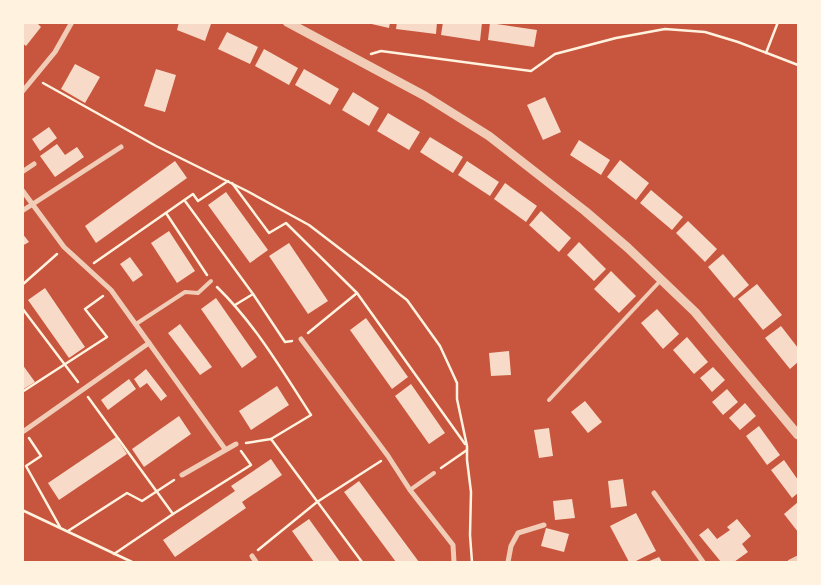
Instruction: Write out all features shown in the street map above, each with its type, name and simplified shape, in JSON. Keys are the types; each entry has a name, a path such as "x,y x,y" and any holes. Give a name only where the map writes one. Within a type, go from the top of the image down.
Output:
{"street":[{"path":"22,92 35,79 55,52 72,22"},
{"path":"287,22 425,96 489,136 585,211 628,248 695,312 798,435"},
{"path":"22,211 121,147"},
{"path":"22,172 34,164"},
{"path":"22,190 64,247 112,290 225,449"},
{"path":"301,339 388,456 410,490 453,545 454,562"},
{"path":"24,431 149,343"},
{"path":"182,475 236,444"},
{"path":"654,493 703,562"},
{"path":"508,562 511,546 518,533 544,524"},
{"path":"252,556 256,562"},
{"path":"790,562 798,558"}],"lane":[{"path":"550,400 661,280"},
{"path":"136,324 185,292 198,293 211,281"},
{"path":"410,490 434,473"}],"path":[{"path":"766,53 778,22"},
{"path":"357,58 381,51 531,71 555,54 616,38 665,29 705,32 738,42 798,65"},
{"path":"35,79 156,146 230,182 308,225 407,300 440,346 457,383 457,399 467,446 471,492 470,535 472,562"},
{"path":"86,268 194,194 198,201 230,182"},
{"path":"230,182 269,233 286,223 357,292 467,446"},
{"path":"184,200 253,294 285,342 301,339 357,292"},
{"path":"114,554 251,465 236,444 271,439 311,415 270,352 235,305 211,281 166,213"},
{"path":"22,285 64,247"},
{"path":"22,392 107,337 85,308 112,290"},
{"path":"235,305 253,294"},
{"path":"22,308 173,514"},
{"path":"24,431 41,456 26,466 61,528"},
{"path":"271,439 362,562"},
{"path":"434,473 467,450"},
{"path":"252,556 317,502 388,456"},
{"path":"68,531 127,493 142,501 182,475"},
{"path":"22,510 132,562"}],"building":[{"path":"22,22 36,22 41,27 26,46 22,43"},
{"path":"179,22 206,22 211,24 205,41 177,30"},
{"path":"363,22 390,22 389,28"},
{"path":"397,22 437,22 436,34 396,29"},
{"path":"443,22 482,23 480,41 441,35"},
{"path":"490,23 537,30 534,47 488,40"},
{"path":"227,32 258,47 250,64 218,49"},
{"path":"264,49 298,68 289,85 255,66"},
{"path":"75,64 100,77 85,103 61,89"},
{"path":"156,69 176,75 165,112 144,106"},
{"path":"304,69 339,89 330,105 295,85"},
{"path":"353,92 379,108 369,126 342,110"},
{"path":"545,97 561,132 543,140 527,105"},
{"path":"388,113 420,132 409,150 377,131"},
{"path":"49,127 57,138 40,151 32,139"},
{"path":"430,137 463,157 453,173 420,152"},
{"path":"579,140 610,160 601,175 570,155"},
{"path":"57,144 65,155 77,147 84,157 55,177 40,156"},
{"path":"620,160 649,183 636,200 607,177"},
{"path":"175,161 187,178 96,243 85,226"},
{"path":"467,161 499,182 490,196 458,175"},
{"path":"505,183 537,206 526,222 494,199"},
{"path":"651,190 683,217 672,230 640,203"},
{"path":"226,192 268,250 250,263 208,205"},
{"path":"541,211 571,238 559,252 529,225"},
{"path":"688,221 717,249 705,262 676,233"},
{"path":"169,231 195,271 177,283 151,243"},
{"path":"22,233 29,242 22,246"},
{"path":"579,242 606,269 594,281 567,255"},
{"path":"289,243 328,301 308,314 269,256"},
{"path":"723,254 749,285 734,298 708,267"},
{"path":"130,257 143,275 133,282 120,264"},
{"path":"611,271 636,296 619,313 594,289"},
{"path":"757,284 782,315 763,330 738,299"},
{"path":"45,288 85,347 69,358 28,300"},
{"path":"216,298 257,357 242,368 201,309"},
{"path":"657,309 679,334 663,349 641,323"},
{"path":"366,318 408,377 392,389 350,330"},
{"path":"180,324 212,367 200,375 168,333"},
{"path":"781,326 798,348 798,362 790,369 765,338"},
{"path":"687,337 708,362 694,374 673,350"},
{"path":"509,351 511,375 491,376 489,353"},
{"path":"22,364 35,382 22,390"},
{"path":"713,367 725,380 712,392 700,378"},
{"path":"146,369 167,396 161,401 147,383 140,388 134,379"},
{"path":"129,379 136,389 108,410 101,400"},
{"path":"411,384 445,433 429,444 395,396"},
{"path":"277,386 289,405 251,430 239,411"},
{"path":"727,389 738,402 723,415 712,402"},
{"path":"585,401 602,422 588,433 571,412"},
{"path":"745,403 756,416 740,430 729,418"},
{"path":"179,416 191,434 144,467 132,449"},
{"path":"759,426 780,455 767,465 746,436"},
{"path":"549,428 553,456 539,458 534,430"},
{"path":"116,437 127,454 59,500 48,483"},
{"path":"271,459 282,475 242,502 246,508 175,557 163,540 235,491 231,486"},
{"path":"784,460 798,480 798,493 792,498 771,470"},
{"path":"623,479 627,506 611,508 608,481"},
{"path":"359,481 419,562 396,562 344,492"},
{"path":"572,499 575,518 555,520 553,501"},
{"path":"798,502 798,532 784,514"},
{"path":"636,513 656,551 634,562 629,562 610,526"},
{"path":"309,519 340,562 314,562 292,531"},
{"path":"737,519 751,536 742,544 748,552 734,562 721,562 699,535 708,528 717,539 730,530 727,527"},
{"path":"546,528 569,534 564,552 541,546"},
{"path":"659,557 662,562 647,562"}]}
